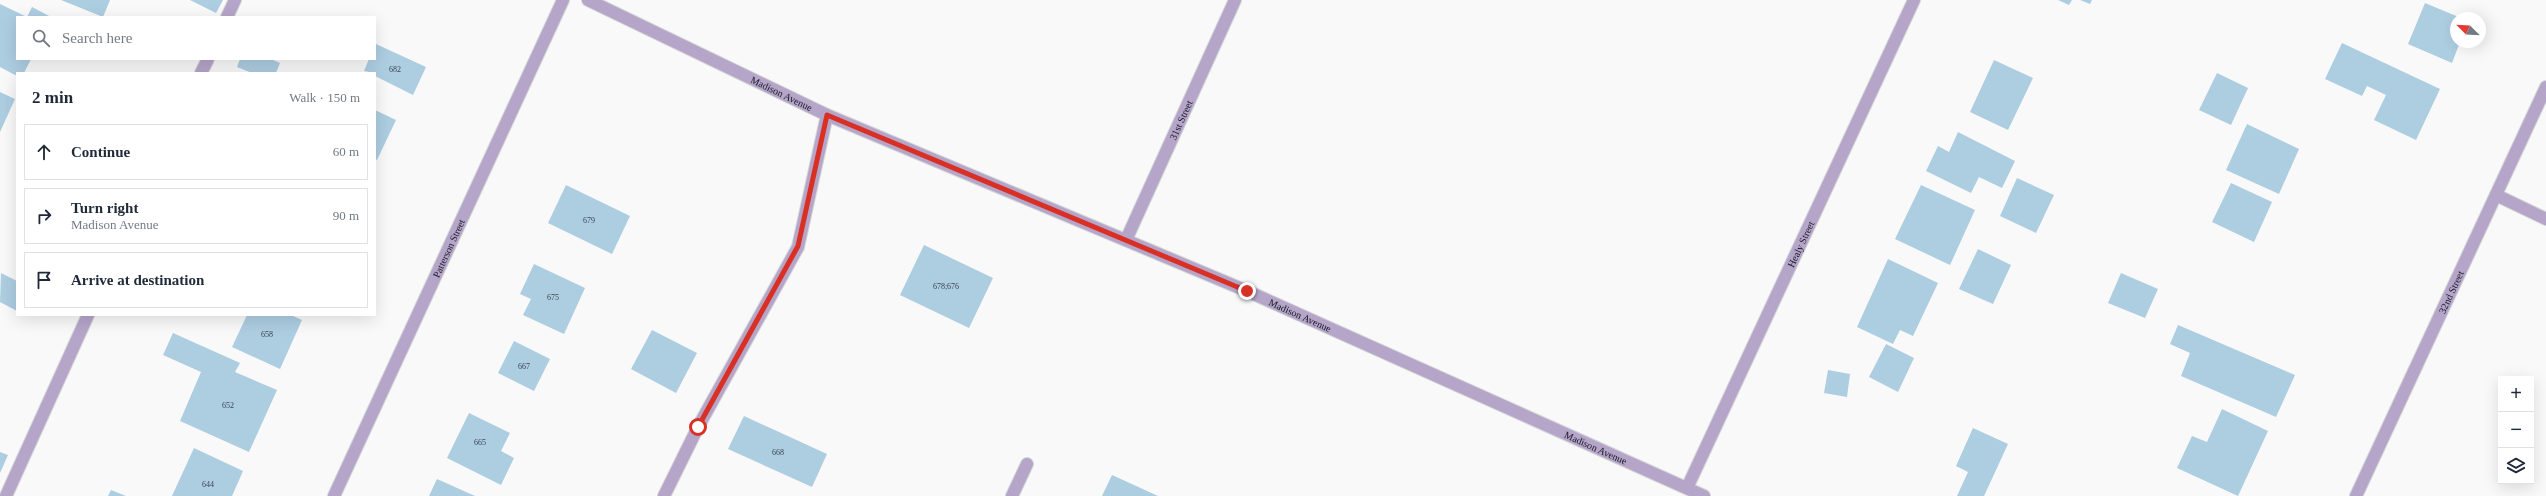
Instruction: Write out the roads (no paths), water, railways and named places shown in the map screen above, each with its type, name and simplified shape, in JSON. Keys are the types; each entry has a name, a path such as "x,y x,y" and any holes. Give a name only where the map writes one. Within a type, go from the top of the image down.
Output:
{"street":[{"path":"227,16 235,0"},
{"name":"Patterson Street","path":"334,496 563,0"},
{"name":"Madison Avenue","path":"588,0 827,115 1247,291 1704,496"},
{"name":"31st Street","path":"1126,240 1235,0"},
{"name":"Healy Street","path":"1687,488 1914,0"},
{"path":"202,72 208,60"},
{"name":"32nd Street","path":"2356,496 2546,87"},
{"path":"664,496 698,427 798,246 827,115"},
{"path":"2496,195 2546,219"},
{"path":"6,496 88,316"},
{"path":"1012,496 1027,464"}]}
